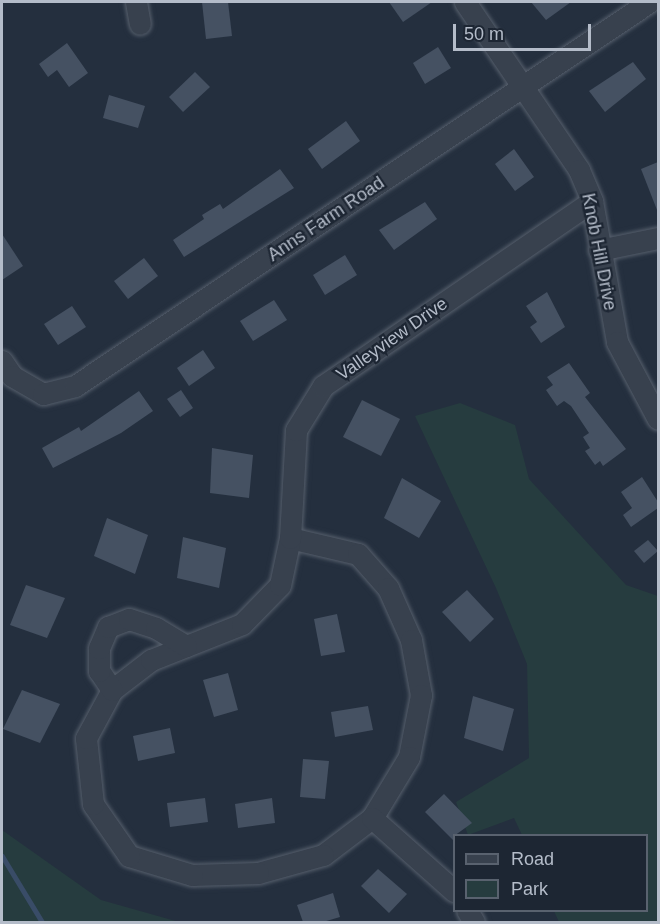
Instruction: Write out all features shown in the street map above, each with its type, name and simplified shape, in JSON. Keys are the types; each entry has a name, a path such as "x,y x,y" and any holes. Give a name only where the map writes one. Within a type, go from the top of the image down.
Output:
{"street":[{"path":"136,2 140,24"},
{"name":"Knob Hill Drive","path":"465,2 579,170 592,201 616,342 658,419"},
{"name":"Anns Farm Road","path":"2,361 12,376 43,394 75,386 649,2"},
{"name":"Valleyview Drive","path":"290,538 358,554 388,588 411,640 421,695 409,757 372,818 322,855 258,873 192,874 129,856 93,804 86,738 111,690 151,660 242,624 280,585 290,538 296,430 323,386 592,201"},
{"path":"599,250 658,238"},
{"path":"111,690 99,671 99,648 108,627 129,619 156,628 186,646"},
{"path":"372,818 453,890"}],"green space":[{"path":"460,403 515,425 529,479 626,585 658,596 658,922 559,922 554,912 648,912 648,834 522,834 514,818 468,834 456,802 529,758 527,664 496,588 415,416"},
{"path":"2,830 101,900 179,922 2,922"}],"building":[{"path":"202,2 228,2 232,36 206,39"},
{"path":"389,2 432,2 403,22"},
{"path":"531,2 571,2 546,20"},
{"path":"67,43 88,73 69,87 57,70 48,77 39,64"},
{"path":"438,47 451,68 425,84 413,63"},
{"path":"633,62 646,79 605,112 589,91"},
{"path":"195,72 210,87 183,112 169,97"},
{"path":"109,95 145,106 138,128 103,118"},
{"path":"346,121 360,141 322,169 308,149"},
{"path":"514,149 534,177 515,191 495,164"},
{"path":"658,162 658,210 657,210 641,169"},
{"path":"280,169 294,188 184,257 173,240 204,219 202,215 220,204 223,209"},
{"path":"425,202 437,219 394,250 379,230"},
{"path":"2,234 23,266 2,280"},
{"path":"345,255 357,275 325,295 313,275"},
{"path":"144,258 158,276 128,299 114,281"},
{"path":"547,292 565,327 541,343 530,327 537,322 526,306"},
{"path":"274,300 287,320 253,341 240,321"},
{"path":"72,306 86,327 58,345 44,324"},
{"path":"203,350 215,368 189,386 177,368"},
{"path":"569,363 590,393 585,397 626,449 603,466 600,461 595,465 585,451 590,448 583,437 589,433 571,406 564,401 557,406 546,390 553,385 547,377"},
{"path":"181,390 193,408 180,417 167,399"},
{"path":"139,391 153,411 121,433 53,468 42,448 79,427 81,431"},
{"path":"362,400 400,419 381,456 343,437"},
{"path":"212,448 253,455 249,498 210,493"},
{"path":"642,477 658,502 658,508 631,527 623,515 632,508 621,492"},
{"path":"402,478 441,501 419,538 384,518"},
{"path":"107,518 148,535 135,574 94,556"},
{"path":"183,537 226,548 219,588 177,578"},
{"path":"648,540 658,551 644,563 634,551"},
{"path":"26,585 65,598 47,638 10,625"},
{"path":"467,590 494,619 470,642 442,612"},
{"path":"337,614 345,652 321,656 314,619"},
{"path":"228,673 238,710 214,717 203,680"},
{"path":"22,690 60,704 40,743 3,729"},
{"path":"473,696 514,709 503,751 464,738"},
{"path":"368,706 373,730 335,737 331,712"},
{"path":"170,728 175,753 138,761 133,736"},
{"path":"303,759 329,761 325,799 300,797"},
{"path":"444,794 472,823 457,834 453,834 453,840 425,812"},
{"path":"205,798 208,822 170,827 167,803"},
{"path":"272,798 275,823 238,828 235,804"},
{"path":"378,869 407,894 389,913 361,886"},
{"path":"333,893 340,917 323,922 303,922 297,905"}],"waterway":[{"path":"2,856 42,922"}]}
